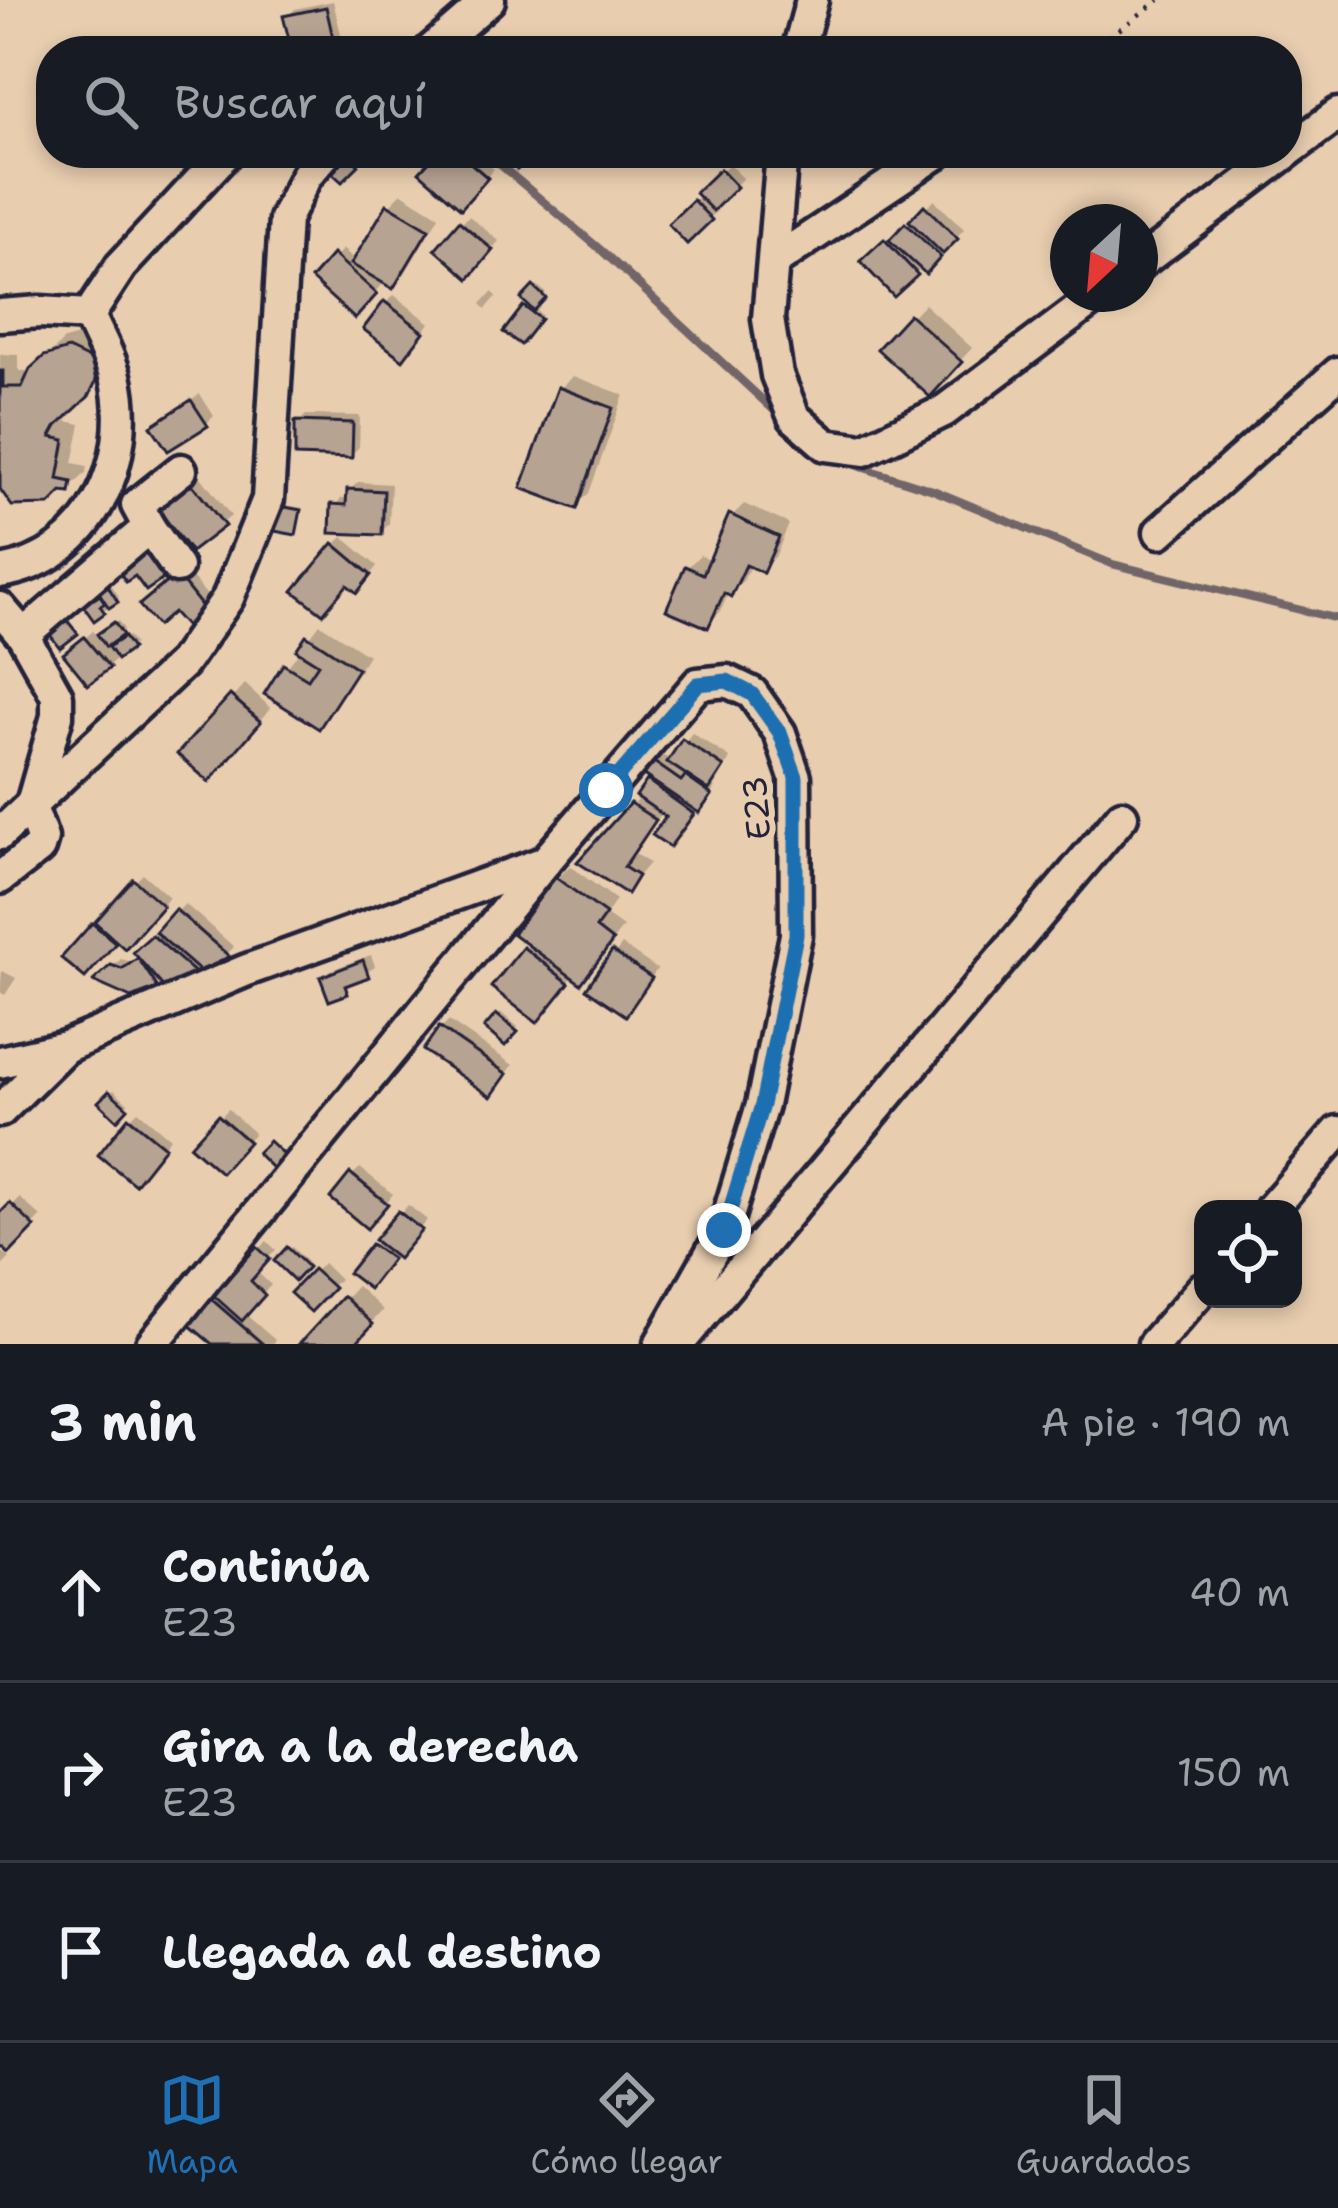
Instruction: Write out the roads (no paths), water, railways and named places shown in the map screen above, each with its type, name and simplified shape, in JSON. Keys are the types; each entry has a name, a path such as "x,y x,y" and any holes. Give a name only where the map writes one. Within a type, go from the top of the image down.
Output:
{"street":[{"path":"447,36 489,0"},
{"path":"803,36 812,0"},
{"path":"1302,141 1338,114"},
{"path":"88,315 121,266 212,168"},
{"path":"0,834 183,663 228,598 268,499 285,219 313,168"},
{"path":"781,168 769,319 776,375 794,417 826,446 864,449 944,411 1076,312"},
{"path":"775,261 915,168"},
{"path":"1158,249 1266,168"},
{"path":"0,315 88,315"},
{"path":"0,572 26,566 70,539 98,506 116,469 115,375 88,315"},
{"path":"1160,532 1338,373"},
{"path":"177,566 137,505 181,470"},
{"path":"23,635 149,527"},
{"path":"0,608 23,635 57,696 57,716 31,807 40,828 39,848 0,878"},
{"name":"E23","path":"0,1062 65,1047 247,970 545,862 698,684 727,681 752,694 780,733 796,777 796,935 762,1105 724,1230 660,1344"},
{"path":"678,1344 1122,815"},
{"path":"152,1344 545,862"},
{"path":"0,1111 65,1047"},
{"path":"1279,1200 1338,1132"},
{"path":"1154,1344 1194,1298"}],"waterway":[{"path":"504,168 601,250 780,416"},
{"path":"839,460 933,490 1112,564 1338,619"}]}
